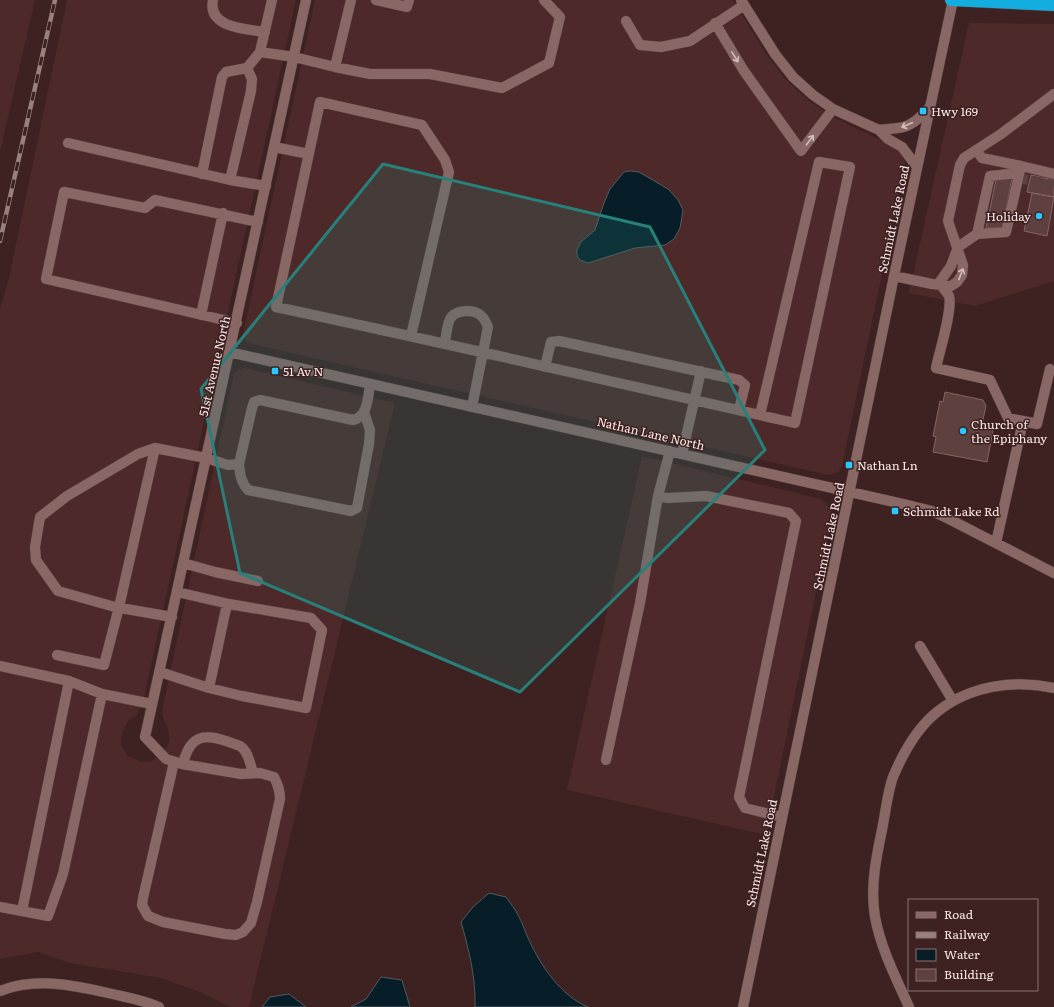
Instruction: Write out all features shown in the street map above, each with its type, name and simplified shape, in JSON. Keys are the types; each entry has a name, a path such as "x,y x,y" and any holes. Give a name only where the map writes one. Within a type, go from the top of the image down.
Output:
{"highway":[{"path":"952,0 1054,5"}],"street":[{"path":"213,0 212,6 217,19 233,26 265,32"},
{"path":"202,174 222,77 226,72 247,68 260,52 272,0"},
{"name":"51st Avenue North","path":"178,763 166,759 146,737 306,0"},
{"path":"335,67 351,0"},
{"path":"376,0 407,7 409,0"},
{"path":"260,52 294,57 370,74 430,74 502,88 549,63 560,17 544,0"},
{"name":"Schmidt Lake Road","path":"742,1007 952,0"},
{"path":"626,21 640,45 660,48 690,41 742,2 775,54 793,76 813,95 833,109 879,130 888,139 902,147 917,167"},
{"path":"715,23 744,71 801,151 833,109"},
{"path":"230,180 251,91 252,79 247,68"},
{"path":"894,276 932,284 939,283 951,286 957,282 962,275 964,265 948,221 960,165 964,158 1001,134 1054,94"},
{"path":"412,336 449,172 445,160 422,125 320,102 276,307 444,343 795,423 850,168 819,162 760,415"},
{"path":"879,130 899,128 910,125 921,117 930,106"},
{"path":"68,143 202,174 266,186"},
{"path":"274,147 309,154"},
{"path":"976,150 982,158 1020,170 1054,174"},
{"path":"958,247 977,234 1006,232 1020,170"},
{"path":"977,234 990,176 1020,170"},
{"path":"237,323 46,279 64,192 145,208 155,200 223,213 258,222"},
{"path":"200,315 223,213"},
{"path":"939,283 949,295 949,314 936,368 990,380 1008,418 1037,424 1050,369"},
{"path":"444,343 450,319 455,314 462,311 478,314 485,319 488,327 472,407"},
{"path":"545,366 551,342 559,341 701,371 739,380 745,385 739,410"},
{"name":"Nathan Lane North","path":"229,352 850,491 932,511 962,524 1054,573"},
{"path":"682,454 696,400 701,371"},
{"path":"364,412 370,430 369,444 356,508 351,511 248,490 243,484 240,476 239,464 254,402 260,400 353,420 358,419 364,412 370,384"},
{"path":"996,543 1024,422"},
{"path":"58,655 104,665 120,607 155,448"},
{"path":"172,617 120,607 58,591 36,560 35,547 40,517 67,496 138,454 155,448 206,458 228,466 239,464"},
{"path":"606,760 640,603 658,496 670,451"},
{"path":"658,496 668,498 706,496 789,513 796,521 739,797 745,808 782,817"},
{"path":"183,563 215,572 258,581"},
{"path":"160,672 209,688 306,708 322,630 311,618 227,604 177,592"},
{"path":"209,688 227,604"},
{"path":"920,646 953,701"},
{"path":"0,666 69,681 102,694 152,704"},
{"path":"22,911 69,681"},
{"path":"910,1007 890,965 881,940 875,916 873,886 876,856 892,778 908,745 921,728 936,712 953,701 976,691 1001,684 1025,684 1054,688"},
{"path":"0,907 48,916 63,874 102,694"},
{"path":"178,763 241,774 260,773 274,777 280,792 280,799 251,924 243,932 236,935 225,934 163,922 148,916 142,905 143,898 178,763 190,745 200,738 211,737 240,746 244,748 254,773"},
{"path":"0,991 27,984 53,983 141,1000 159,1007"}],"highlighted area":[{"path":"383,164 650,227 765,450 520,692 240,573 201,389"}],"shaded area":[{"path":"0,0 35,0 0,152"},
{"path":"67,0 296,0 143,702 137,715 128,721 122,733 121,745 127,756 141,762 152,761 167,747 170,739 162,711 234,373 245,368 395,403 249,1007 231,1007 200,992 161,978 70,963 38,952 0,959 0,309 9,278"},
{"path":"315,0 733,0 763,49 784,78 809,101 833,117 899,149 905,163 842,466 838,472 828,475 247,343 243,334"},
{"name":"Holiday","path":"969,23 1054,24 1054,281 975,306 909,293"},
{"path":"642,456 821,499 830,508 832,515 766,835 567,790"}],"water":[{"path":"624,172 639,172 668,189 678,200 683,210 680,228 674,239 665,245 635,248 588,263 580,260 577,256 577,250 581,242 595,230 610,189"},
{"path":"489,893 506,897 518,914 539,960 546,970 569,996 588,1007 475,1007 471,964 461,922 473,907"},
{"path":"381,977 402,980 410,1007 351,1007 366,999"},
{"path":"289,994 306,1007 262,1007 270,997"}],"building":[{"path":"1031,175 1054,180 1054,197 1027,192"},
{"name":"Holiday","path":"1012,179 1002,228 986,228 996,180"},
{"name":"Holiday","path":"1032,193 1054,197 1047,236 1024,231"},
{"name":"Church of the Epiphany","path":"945,392 983,400 986,406 982,424 994,426 987,462 933,452 936,437 933,436 940,401 943,402"}],"tunnel":[{"path":"1018,178 1054,185"}],"railway":[{"path":"0,241 55,0"}],"place":[{"name":"Hwy 169","path":"923,111"},
{"name":"Holiday","path":"1039,216"},
{"name":"51 Av N","path":"275,371"},
{"name":"Church of the Epiphany","path":"963,431"},
{"name":"Nathan Ln","path":"849,465"},
{"name":"Schmidt Lake Rd","path":"895,511"}]}
